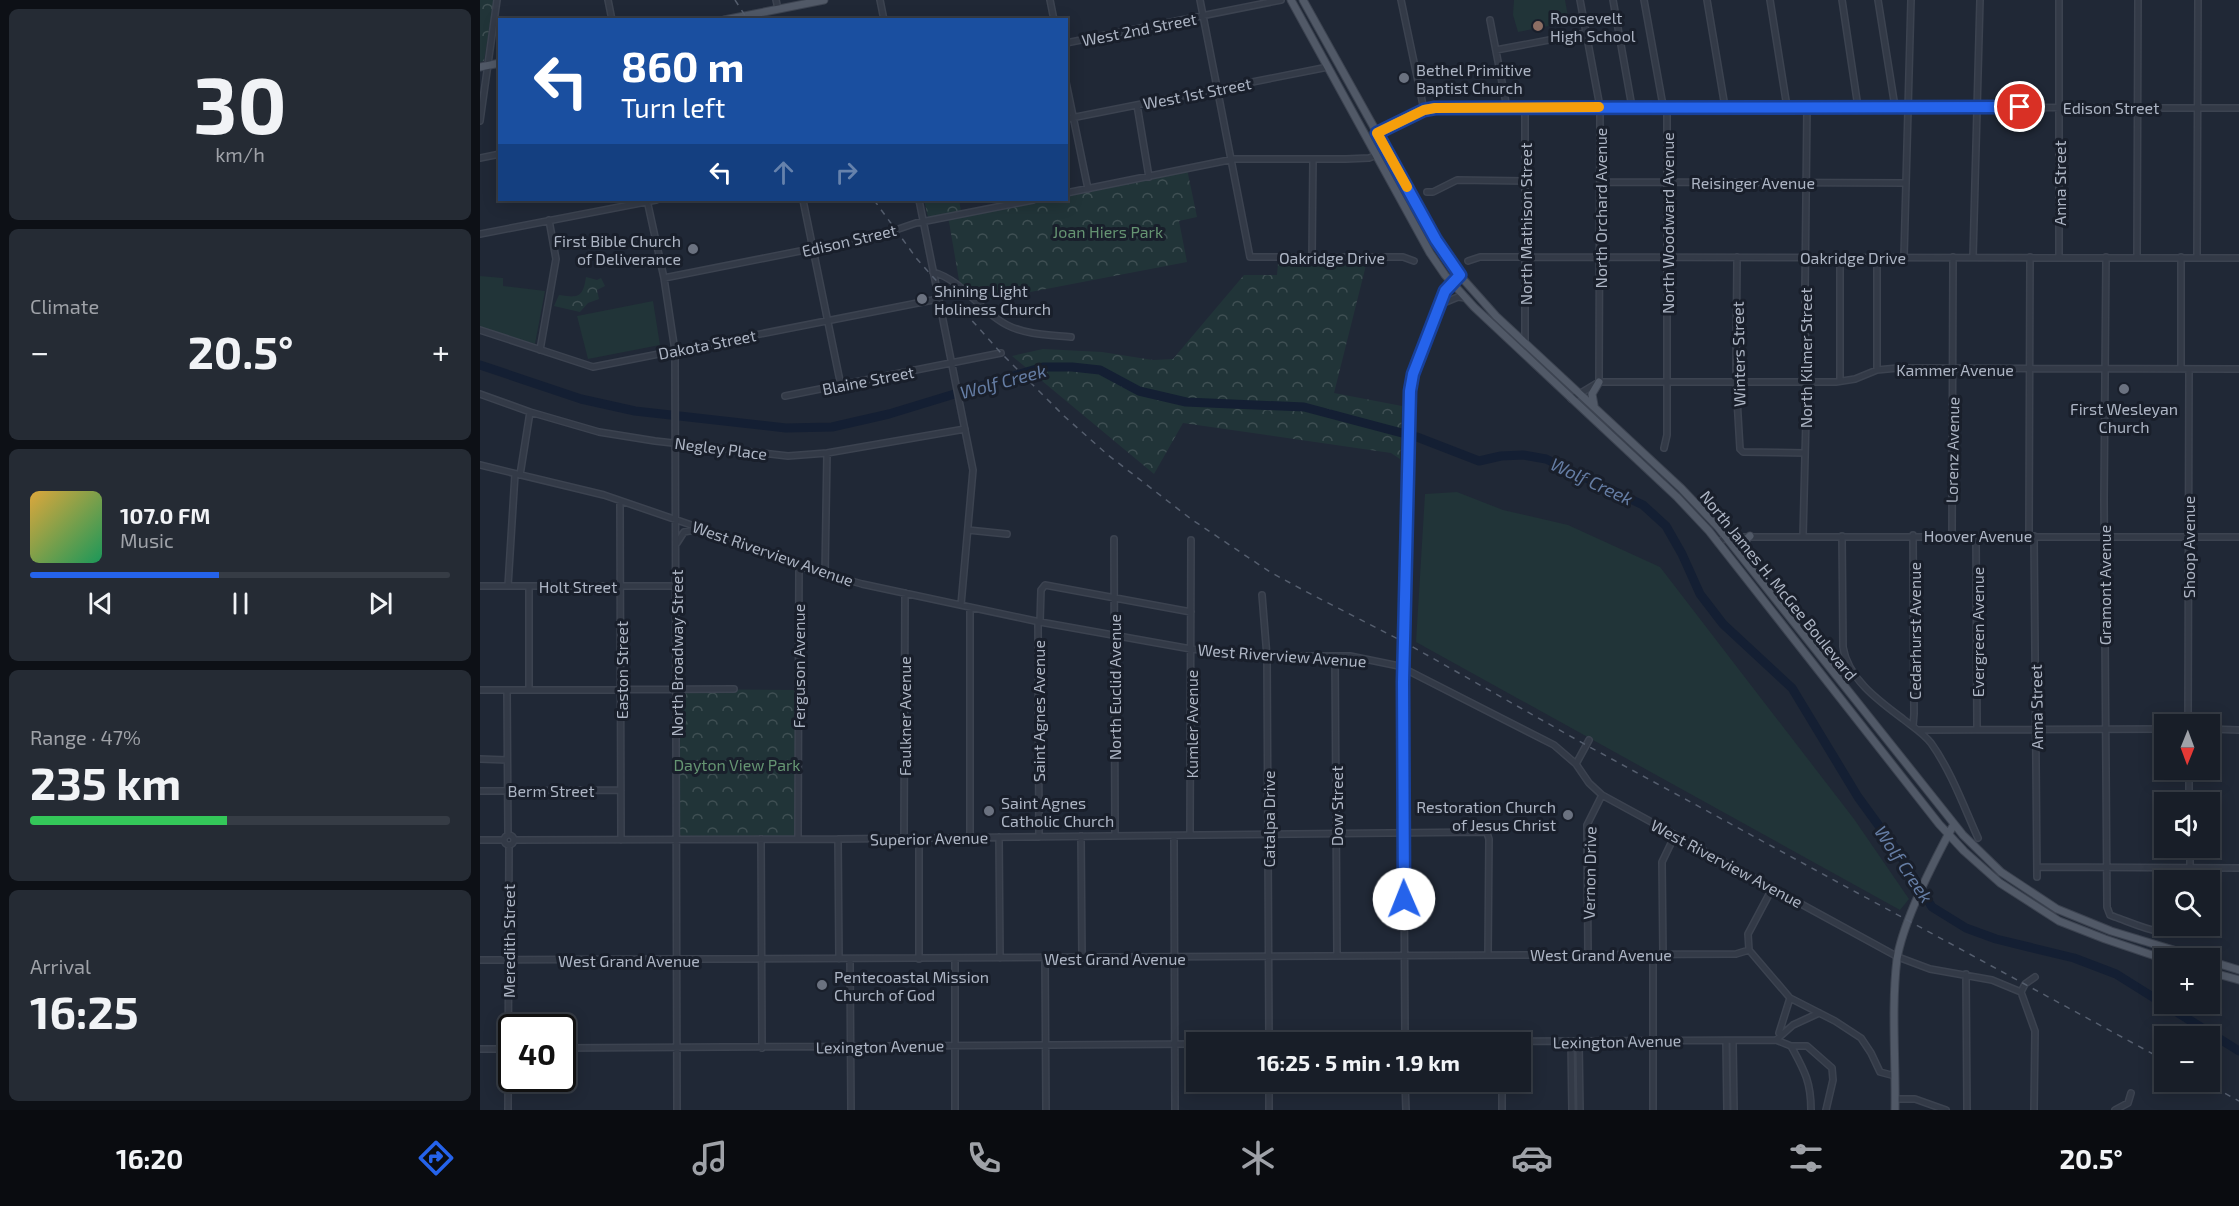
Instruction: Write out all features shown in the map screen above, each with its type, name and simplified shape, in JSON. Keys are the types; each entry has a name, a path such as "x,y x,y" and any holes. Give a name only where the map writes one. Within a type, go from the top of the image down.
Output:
{"main road":[{"path":"734,18 824,0"},
{"name":"North James H. McGee Boulevard","path":"1291,0 1431,253 1453,284 1571,399 1677,497 1718,543 1948,835 2000,883 2059,921 2154,955"},
{"name":"North James H. McGee Boulevard","path":"1303,0 1436,240 1460,275 1496,316 1681,488 1726,537 1954,824 2001,872 2057,909 2111,932 2166,948"},
{"path":"1595,407 1592,394 1599,382"},
{"path":"1742,555 1742,543 1750,537"},
{"path":"1895,1110 1894,995 1898,957 1908,920 1954,824"},
{"path":"2220,964 2239,970"},
{"path":"2220,975 2239,980"}],"street":[{"path":"480,121 484,67 497,0"},
{"path":"608,0 612,18"},
{"path":"776,0 778,9"},
{"path":"880,0 884,18"},
{"path":"1050,0 1054,18"},
{"path":"1200,0 1231,160"},
{"name":"West 2nd Street","path":"1068,43 1281,0"},
{"path":"1401,0 1424,110"},
{"name":"North Orchard Avenue","path":"1580,0 1600,107 1599,382"},
{"path":"1613,0 1632,107"},
{"name":"North Woodward Avenue","path":"1644,0 1667,114 1668,382 1667,435 1664,448"},
{"path":"1707,0 1725,107"},
{"path":"1770,0 1787,107"},
{"path":"1842,0 1858,107"},
{"path":"1878,0 1895,106"},
{"path":"1904,257 1911,0"},
{"path":"1973,257 1980,0"},
{"name":"Anna Street","path":"2059,0 2059,257"},
{"path":"2137,257 2138,0"},
{"path":"2197,258 2198,0"},
{"path":"767,11 769,18"},
{"path":"1490,20 1507,108"},
{"path":"1496,50 1586,33"},
{"name":"West 1st Street","path":"1068,119 1328,67"},
{"path":"1068,91 1088,189"},
{"path":"1137,105 1149,177"},
{"name":"Edison Street","path":"1377,133 1424,110 1435,108 1895,106 2239,108"},
{"name":"North Kilmer Street","path":"1803,537 1807,107"},
{"name":"North Mathison Street","path":"1525,108 1525,341"},
{"path":"480,158 498,154"},
{"path":"1068,193 1231,160 1369,158 1377,155"},
{"path":"1312,257 1313,159"},
{"name":"Oakridge Drive","path":"1231,160 1250,257 1402,257 1414,261"},
{"path":"1427,192 1433,192 1457,180 1525,180"},
{"name":"Reisinger Avenue","path":"1600,182 1906,183"},
{"path":"480,234 642,201"},
{"name":"North Broadway Street","path":"647,201 664,278 675,351 677,1110"},
{"path":"803,201 841,386"},
{"path":"918,201 973,474 960,605"},
{"name":"Edison Street","path":"664,278 881,235 923,221 1028,201"},
{"path":"540,350 556,259 549,220"},
{"name":"Oakridge Drive","path":"1468,261 1480,257 2239,258"},
{"name":"Winters Street","path":"1737,257 1736,382 1741,451 1805,453"},
{"path":"1840,257 1840,381"},
{"path":"1877,370 1878,257"},
{"name":"Lorenz Avenue","path":"1952,535 1953,257"},
{"name":"Anna Street","path":"2030,257 2029,368 2037,877"},
{"name":"Gramont Avenue","path":"2106,257 2104,536 2109,912 2115,917 2154,930"},
{"path":"2181,257 2181,369"},
{"path":"933,272 955,281 1007,325 1032,332 1071,337"},
{"path":"1405,1032 1404,668 1409,408 1413,374 1445,291 1460,275"},
{"path":"1440,305 1458,297 1466,298"},
{"name":"Dakota Street","path":"480,330 593,367 938,299"},
{"name":"Blaine Street","path":"785,396 1000,353"},
{"name":"Kammer Avenue","path":"1599,382 1840,381 1862,377 1877,370 1953,368 2239,369"},
{"name":"Shoop Avenue","path":"2188,714 2189,369"},
{"path":"1571,399 1599,382"},
{"name":"Negley Place","path":"480,394 530,412 599,432 788,456 827,453 965,429"},
{"path":"508,586 518,474 530,412"},
{"path":"825,574 827,453"},
{"name":"West Riverview Avenue","path":"480,465 591,491 825,574 970,608 1191,649 1267,657 1350,656 1404,668 1554,745 1576,764 1589,783 1602,795 1898,957 1930,969 1992,980 2021,992"},
{"name":"Easton Street","path":"620,501 621,840"},
{"path":"675,548 684,532 689,529 703,529"},
{"path":"968,530 1007,534"},
{"name":"Cedarhurst Avenue","path":"1913,535 1915,728"},
{"name":"Hoover Avenue","path":"1726,537 1952,535 2239,537"},
{"path":"1842,536 1843,646 1847,663 1861,683 1931,744 1943,763 1978,838"},
{"name":"Evergreen Avenue","path":"1976,536 1977,728"},
{"path":"1718,543 1726,537"},
{"name":"North Euclid Avenue","path":"1114,538 1115,836"},
{"name":"Kumler Avenue","path":"1190,836 1191,540"},
{"name":"Ferguson Avenue","path":"798,839 799,566"},
{"name":"Saint Agnes Avenue","path":"1039,837 1041,590 1045,585 1114,597"},
{"name":"Holt Street","path":"480,586 675,586"},
{"path":"529,586 529,690"},
{"name":"Faulkner Avenue","path":"904,593 904,838"},
{"name":"Catalpa Drive","path":"1262,595 1267,657 1269,1032"},
{"path":"1114,597 1191,612"},
{"path":"970,608 970,837"},
{"name":"Dow Street","path":"1335,656 1337,956"},
{"path":"480,690 734,689"},
{"path":"506,837 507,690"},
{"path":"1915,728 2154,729"},
{"path":"2220,729 2239,730"},
{"path":"1576,764 1589,740"},
{"path":"480,759 507,760"},
{"name":"Berm Street","path":"480,790 621,790"},
{"name":"Vernon Drive","path":"1588,954 1587,825 1602,795"},
{"name":"Superior Avenue","path":"511,842 1487,834 1489,839 1488,955"},
{"path":"1663,954 1662,862 1676,835"},
{"path":"480,840 512,836 511,842"},
{"path":"1081,836 1082,958"},
{"path":"1174,836 1175,1110"},
{"path":"999,837 1000,958"},
{"path":"919,838 919,959"},
{"path":"761,839 762,1048"},
{"path":"838,839 839,959"},
{"name":"Meredith Street","path":"509,1014 511,842"},
{"path":"2190,858 2190,868"},
{"path":"2037,867 2239,868"},
{"path":"1773,887 1748,934 1749,950 1790,998 1835,1021 1861,1038 1880,1072 1895,1076"},
{"name":"West Grand Avenue","path":"480,960 1736,954 1749,950"},
{"path":"1653,954 1653,1110"},
{"path":"955,958 955,1110"},
{"path":"1046,958 1046,1110"},
{"path":"850,959 851,1110"},
{"path":"1966,974 1967,1110"},
{"path":"2034,1110 2035,1031 2021,992 2025,984 2035,977"},
{"path":"1776,1040 1784,1022 1790,998"},
{"path":"1776,1040 1793,1025 1819,1013"},
{"path":"1776,1040 1791,1046 1807,1046 1830,1065 1833,1070 1833,1080 1826,1110"},
{"name":"Lexington Avenue","path":"1531,1042 1776,1040"},
{"path":"1727,1110 1730,1041"},
{"path":"1730,1041 1734,1110"},
{"path":"1571,1042 1572,1110"},
{"path":"1579,1042 1580,1110"},
{"name":"Lexington Avenue","path":"576,1048 1186,1044"},
{"path":"1791,1046 1810,1085 1811,1110"},
{"path":"480,1049 498,1049"},
{"name":"Meredith Street","path":"508,1110 509,1092"},
{"path":"1269,1092 1269,1110"},
{"path":"1405,1092 1406,1110"},
{"path":"1502,1092 1502,1110"},
{"path":"2129,1110 2128,1103 2131,1093"},
{"path":"1895,1099 1915,1100 1946,1110"},
{"path":"2115,1110 2128,1103"}],"green space":[{"path":"480,0 494,0 484,61 480,62"},
{"path":"1514,0 1565,0 1569,22 1518,32 1513,15"},
{"name":"Joan Hiers Park","path":"1187,169 1197,217 1179,221 1187,262 978,302 960,286 948,216 1028,201 1068,201 1068,193"},
{"path":"924,201 959,201 961,211 928,217"},
{"path":"1278,263 1366,265 1334,393 1402,406 1400,459 1391,453 1183,423 1154,474 1012,356 1043,349 1102,352 1153,360 1173,359 1244,275 1277,275"},
{"path":"480,276 503,278 503,286 545,291 535,344 480,327"},
{"path":"586,277 597,280 601,278 605,286 597,290 599,299 588,303 580,312 554,306 559,295 575,296 581,293"},
{"path":"653,301 660,345 588,359 577,316"},
{"path":"1457,492 1503,510 1568,525 1660,567 1854,819 1909,899 1900,910 1416,642 1425,494"},
{"name":"Dayton View Park","path":"677,689 798,690 798,839 675,839"}],"waterway":[{"name":"Wolf Creek","path":"480,365 581,399 635,411 786,428 832,427 889,414 1043,367 1072,367 1100,370 1139,391 1186,402 1304,407 1417,437 1479,461 1501,456 1523,455 1546,459 1643,505 1666,526 1700,594 1723,624 1792,688 1858,797 1898,852 1932,907 1966,928 1996,939 2074,958 2116,974 2239,1051"}],"railway":[{"path":"735,0 747,18"},
{"path":"875,201 917,259 1001,353 1064,416 1108,455 1191,519 1270,572 1404,642 1586,745 2154,1055"},
{"path":"2220,1091 2239,1101"}],"slow traffic":[{"path":"1407,187 1377,133 1424,110 1435,108 1599,107"}],"place":[{"name":"Roosevelt High School","path":"1538,26"},
{"name":"Bethel Primitive Baptist Church","path":"1404,78"},
{"name":"First Bible Church of Deliverance","path":"693,249"},
{"name":"Shining Light Holiness Church","path":"922,299"},
{"name":"First Wesleyan Church","path":"2124,389"},
{"name":"Saint Agnes Catholic Church","path":"989,811"},
{"name":"Restoration Church of Jesus Christ","path":"1568,815"},
{"name":"Pentecoastal Mission Church of God","path":"822,985"}],"route":[{"path":"1404,899 1403,682 1410,391 1413,374 1445,291 1460,275 1436,240 1377,133 1424,110 1435,108 2020,107"}]}
